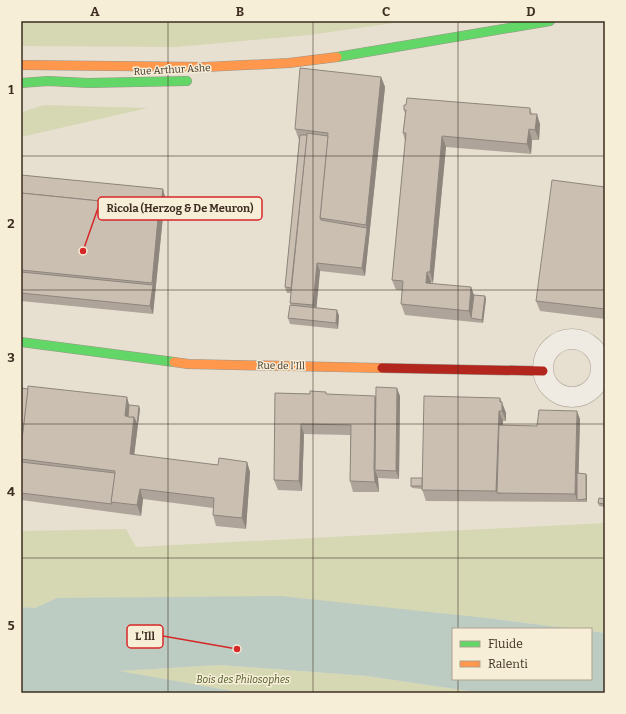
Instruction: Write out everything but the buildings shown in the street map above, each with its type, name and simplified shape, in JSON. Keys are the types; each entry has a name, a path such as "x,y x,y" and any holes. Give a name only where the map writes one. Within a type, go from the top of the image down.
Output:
{"main road":[{"name":"Rue Arthur Ashe","path":"21,65 205,67 289,63 550,21"},
{"name":"Rue Arthur Ashe","path":"252,74 293,68 322,58"},
{"name":"Rue Arthur Ashe","path":"21,83 48,81 88,83 196,81"},
{"path":"147,90 155,90 174,82"},
{"path":"70,91 108,92"},
{"name":"Rue de l'Ill","path":"21,342 188,364 543,371"}],"green space":[{"path":"21,21 408,21 309,35 177,47 21,46"},
{"path":"44,105 148,108 21,137 21,113"},
{"path":"605,523 605,633 592,631 592,628 564,628 495,619 57,598 35,608 21,607 21,531 126,529 136,547"},
{"name":"Bois des Philosophes","path":"220,665 367,676 482,693 244,693 117,671"}],"shaded area":[{"path":"281,596 565,628 452,628 452,680 592,680 592,631 605,633 605,693 482,693 367,676 220,665 119,671 244,693 21,693 21,607 35,608 57,598"}],"traffic: fast":[{"path":"337,57 550,21"},
{"path":"21,83 48,81 88,83 187,81"},
{"path":"21,342 174,362"}],"traffic: slow":[{"path":"21,65 205,67 289,63 337,57"},
{"path":"174,362 188,364 382,368"}],"traffic: jam":[{"path":"382,368 543,371"}],"place":[{"name":"Ricola (Herzog & De Meuron)","path":"83,251"},
{"name":"L'Ill","path":"237,649"}]}
